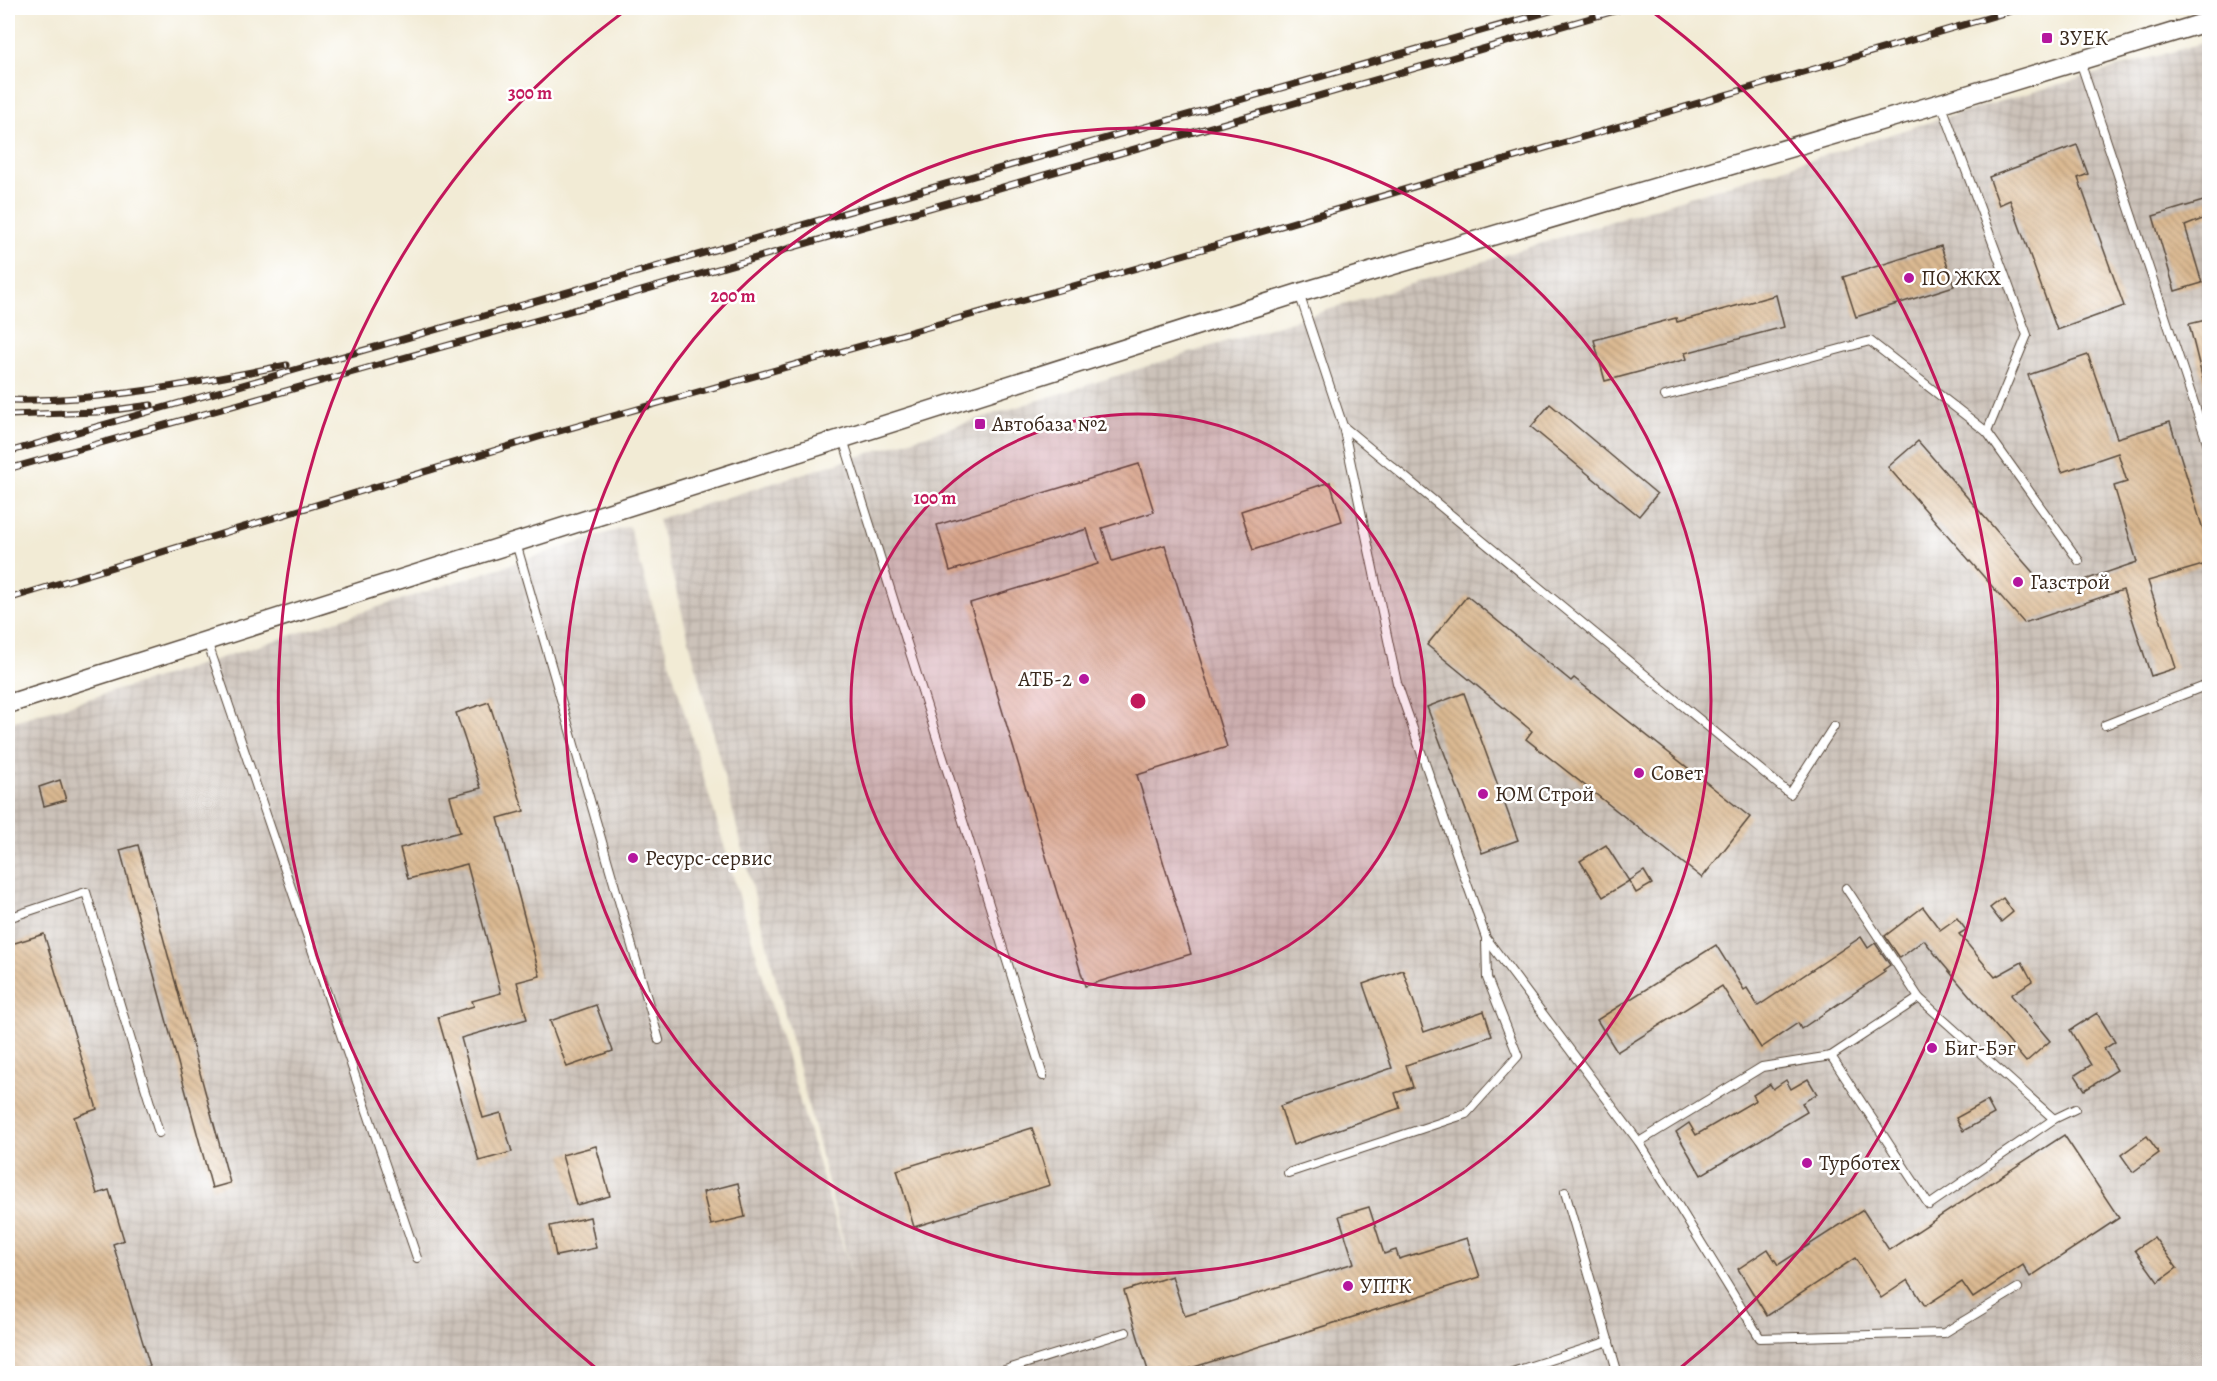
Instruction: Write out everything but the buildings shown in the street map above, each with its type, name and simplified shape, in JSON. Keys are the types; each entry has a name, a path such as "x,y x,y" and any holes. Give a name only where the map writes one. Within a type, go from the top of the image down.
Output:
{"street":[{"path":"8,704 206,639 1299,293 2210,21"}],"lane":[{"path":"2080,61 2210,451"},
{"path":"1941,103 2027,335 1988,432"},
{"path":"1288,1173 1466,1114 1518,1056 1487,978 1486,938 1398,683 1343,426 1299,293"},
{"path":"1665,396 1870,341 1988,432 2079,561"},
{"path":"1343,426 1790,794 1834,726"},
{"path":"842,438 1042,1076"},
{"path":"515,542 659,1040"},
{"path":"206,639 417,1258"},
{"path":"2105,725 2210,684"},
{"path":"1846,888 1919,998 2054,1119"},
{"path":"8,918 86,892 159,1133"},
{"path":"1486,938 1639,1142 1760,1338 1944,1333 2018,1288"},
{"path":"1639,1142 1762,1067 1831,1056 1919,998"},
{"path":"1831,1056 1929,1205 2054,1119 2075,1109"},
{"path":"1565,1192 1618,1374"},
{"path":"993,1374 1126,1332"},
{"path":"1506,1374 1609,1341"}],"shaded area":[{"path":"2209,41 2209,1373 8,1374 8,723 168,675 629,526 853,1280 658,519 1936,120"}],"railway":[{"path":"8,452 1561,8"},
{"path":"8,469 620,297 1625,8"},
{"path":"8,599 542,436 1162,261 2021,8"},
{"path":"8,400 113,395 183,385 287,365"},
{"path":"8,415 98,412 151,405"}],"place":[{"name":"ЗУЕК","path":"2047,38"},
{"name":"ПО ЖКХ","path":"1909,278"},
{"name":"Автобаза №2","path":"980,424"},
{"name":"Газстрой","path":"2018,582"},
{"name":"АТБ-2","path":"1084,679"},
{"name":"Совет","path":"1639,773"},
{"name":"ЮМ Строй","path":"1483,794"},
{"name":"Ресурс-сервис","path":"633,858"},
{"name":"Биг-Бэг","path":"1932,1048"},
{"name":"Турботех","path":"1807,1163"},
{"name":"УПТК","path":"1348,1286"}]}
